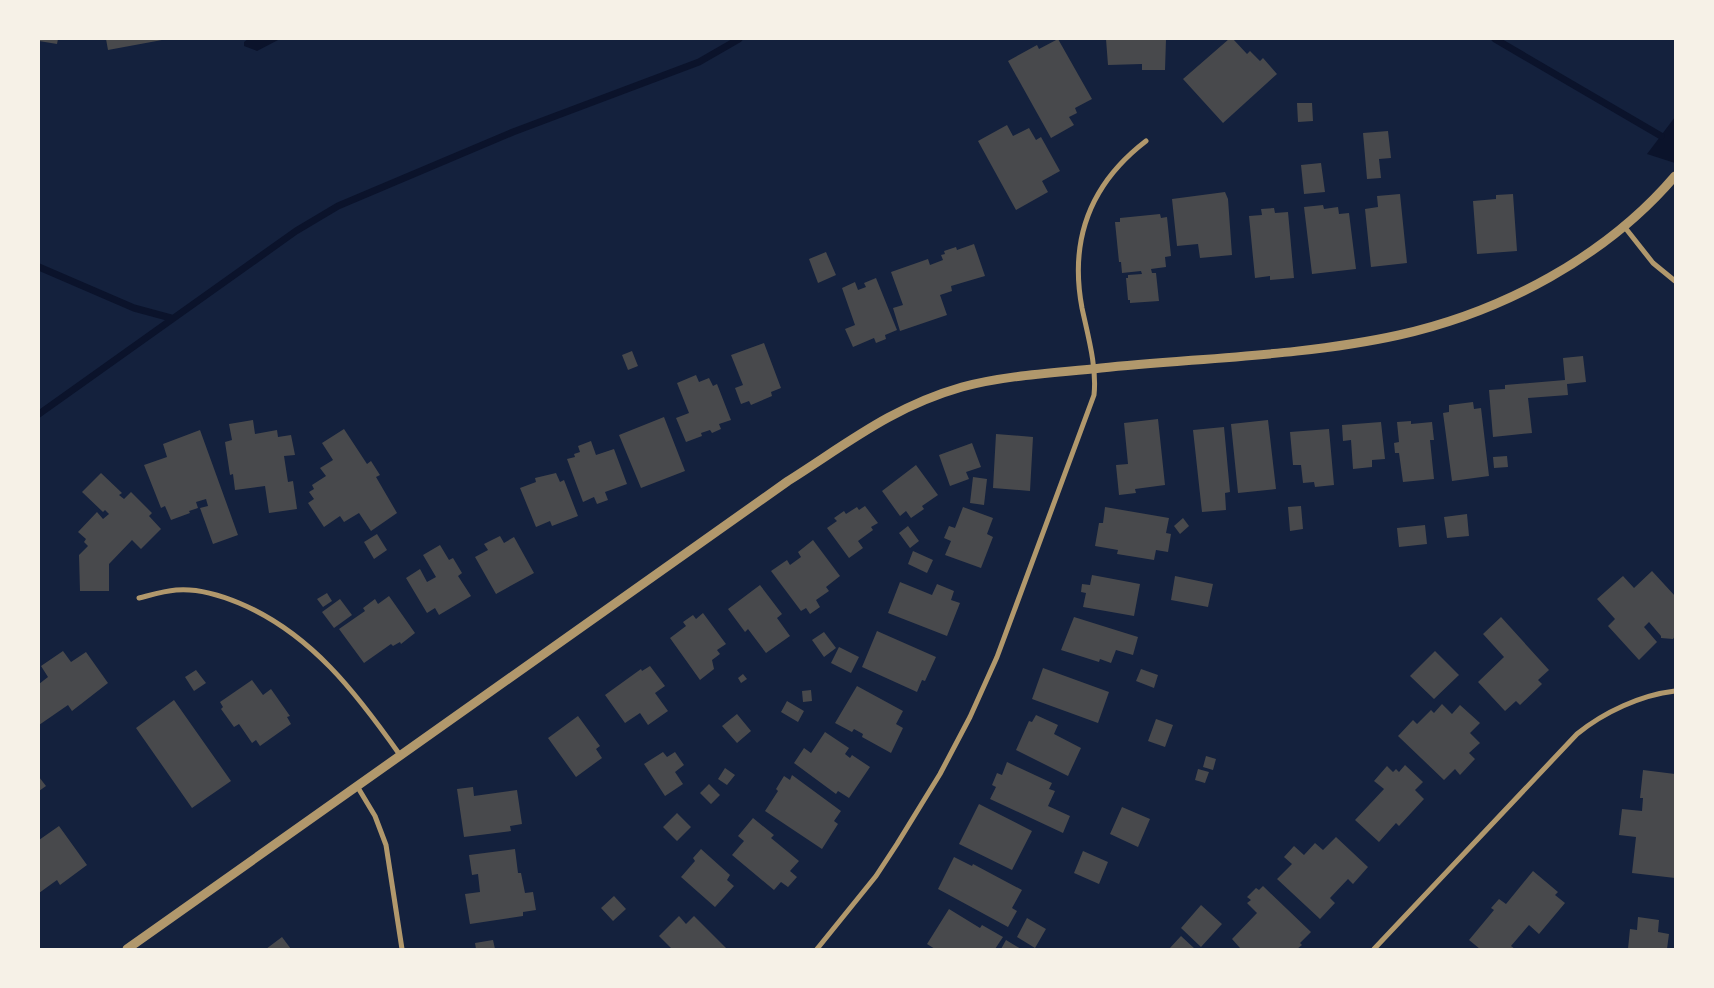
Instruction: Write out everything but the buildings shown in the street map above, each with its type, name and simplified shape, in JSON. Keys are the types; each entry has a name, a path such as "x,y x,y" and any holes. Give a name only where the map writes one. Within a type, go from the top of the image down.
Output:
{"street":[{"path":"817,949 876,876 897,844 940,774 970,717 997,657 1092,405 1095,388 1093,369 1077,272 1080,243 1090,209 1107,178 1118,165 1146,141"},
{"path":"126,949 788,481 876,422 919,402 964,387 1004,379 1319,348 1419,330 1464,316 1532,286 1588,252 1624,225 1675,176"},
{"path":"1624,225 1654,263 1675,281"},
{"path":"139,598 176,590 203,592 230,599 271,620 295,635 332,668 363,704 400,755"},
{"path":"1374,949 1577,734 1615,710 1654,695 1675,691"},
{"path":"357,786 375,816 386,845 402,949"}],"water":[{"path":"248,39 280,39 257,51 244,46 244,42"},
{"path":"1675,117 1675,163 1647,154"}],"waterway":[{"path":"39,414 296,231 338,206 513,132 699,62 739,39"},
{"path":"1495,39 1661,136"},
{"path":"39,267 134,308 171,318"}]}
